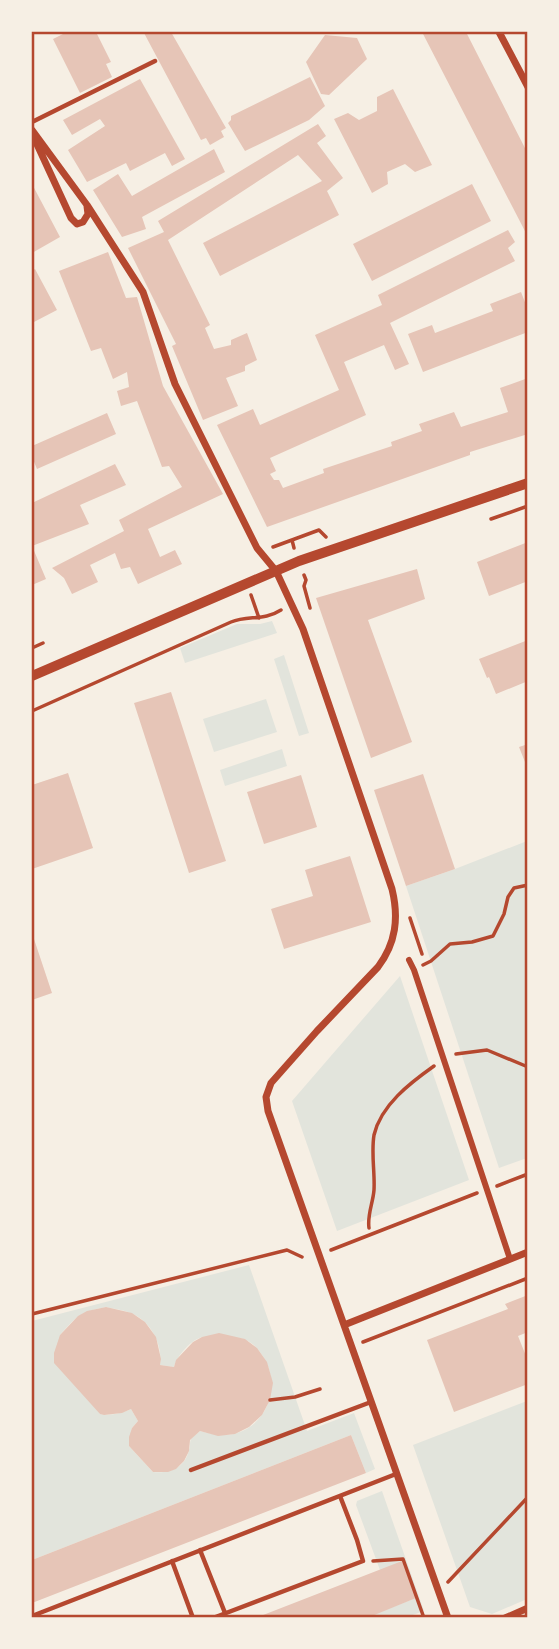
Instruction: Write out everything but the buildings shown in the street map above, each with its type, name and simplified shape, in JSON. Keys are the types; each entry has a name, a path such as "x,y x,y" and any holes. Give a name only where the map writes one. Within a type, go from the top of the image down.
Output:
{"street":[{"path":"499,32 527,87"},
{"path":"32,132 71,218 77,224 87,218 87,205"},
{"path":"32,132 87,205 143,292 175,384 257,548 275,571 303,629 395,903 396,920 386,956 271,1083 266,1097 268,1111 447,1618"},
{"path":"32,676 275,571 527,483"},
{"path":"409,960 510,1259"},
{"path":"344,1325 527,1252"},
{"path":"505,1618 527,1608"}],"lane":[{"path":"32,122 155,61"},
{"path":"191,1470 371,1401"},
{"path":"32,1615 397,1474"},
{"path":"213,1618 363,1561 340,1496"},
{"path":"200,1550 225,1612"},
{"path":"172,1561 193,1618"}],"path":[{"path":"491,519 527,506"},
{"path":"275,546 319,530 338,548"},
{"path":"306,580 307,589"},
{"path":"254,602 259,618"},
{"path":"32,711 231,622 243,618 267,617 285,608"},
{"path":"32,648 43,643"},
{"path":"431,961 450,944 493,936 514,888 527,885"},
{"path":"461,1054 486,1050 527,1067"},
{"path":"369,1228 368,1219 374,1192 374,1135 383,1113 406,1089 443,1061"},
{"path":"500,1185 527,1174"},
{"path":"337,1248 486,1190"},
{"path":"32,1314 287,1250 302,1257"},
{"path":"370,1340 527,1278"},
{"path":"270,1400 295,1397 320,1389"},
{"path":"439,1592 527,1497"},
{"path":"363,1561 403,1559 424,1618"}],"shaded area":[{"path":"272,621 277,633 185,663 180,648 237,624"},
{"path":"284,655 309,733 299,736 274,659"},
{"path":"266,699 277,732 214,752 203,719"},
{"path":"282,749 287,766 225,786 220,770"},
{"path":"527,841 527,1158 499,1168 406,886"},
{"path":"400,976 469,1180 337,1231 292,1101"},
{"path":"249,1265 307,1431 354,1413 375,1469 366,1473 351,1435 32,1560 32,1321","holes":["106,1307 130,1313 150,1328 158,1342 160,1365 174,1367 185,1349 198,1338 239,1338 251,1343 262,1355 271,1377 269,1400 258,1420 248,1428 232,1434 200,1431 191,1439 187,1456 180,1465 170,1471 153,1472 129,1446 132,1428 138,1421 131,1409 116,1414 100,1414 60,1335 80,1316"]},
{"path":"527,1401 527,1599 492,1614 470,1607 413,1445"},
{"path":"382,1491 424,1611 407,1617 367,1617 416,1598 380,1570 356,1505 357,1501"}]}
